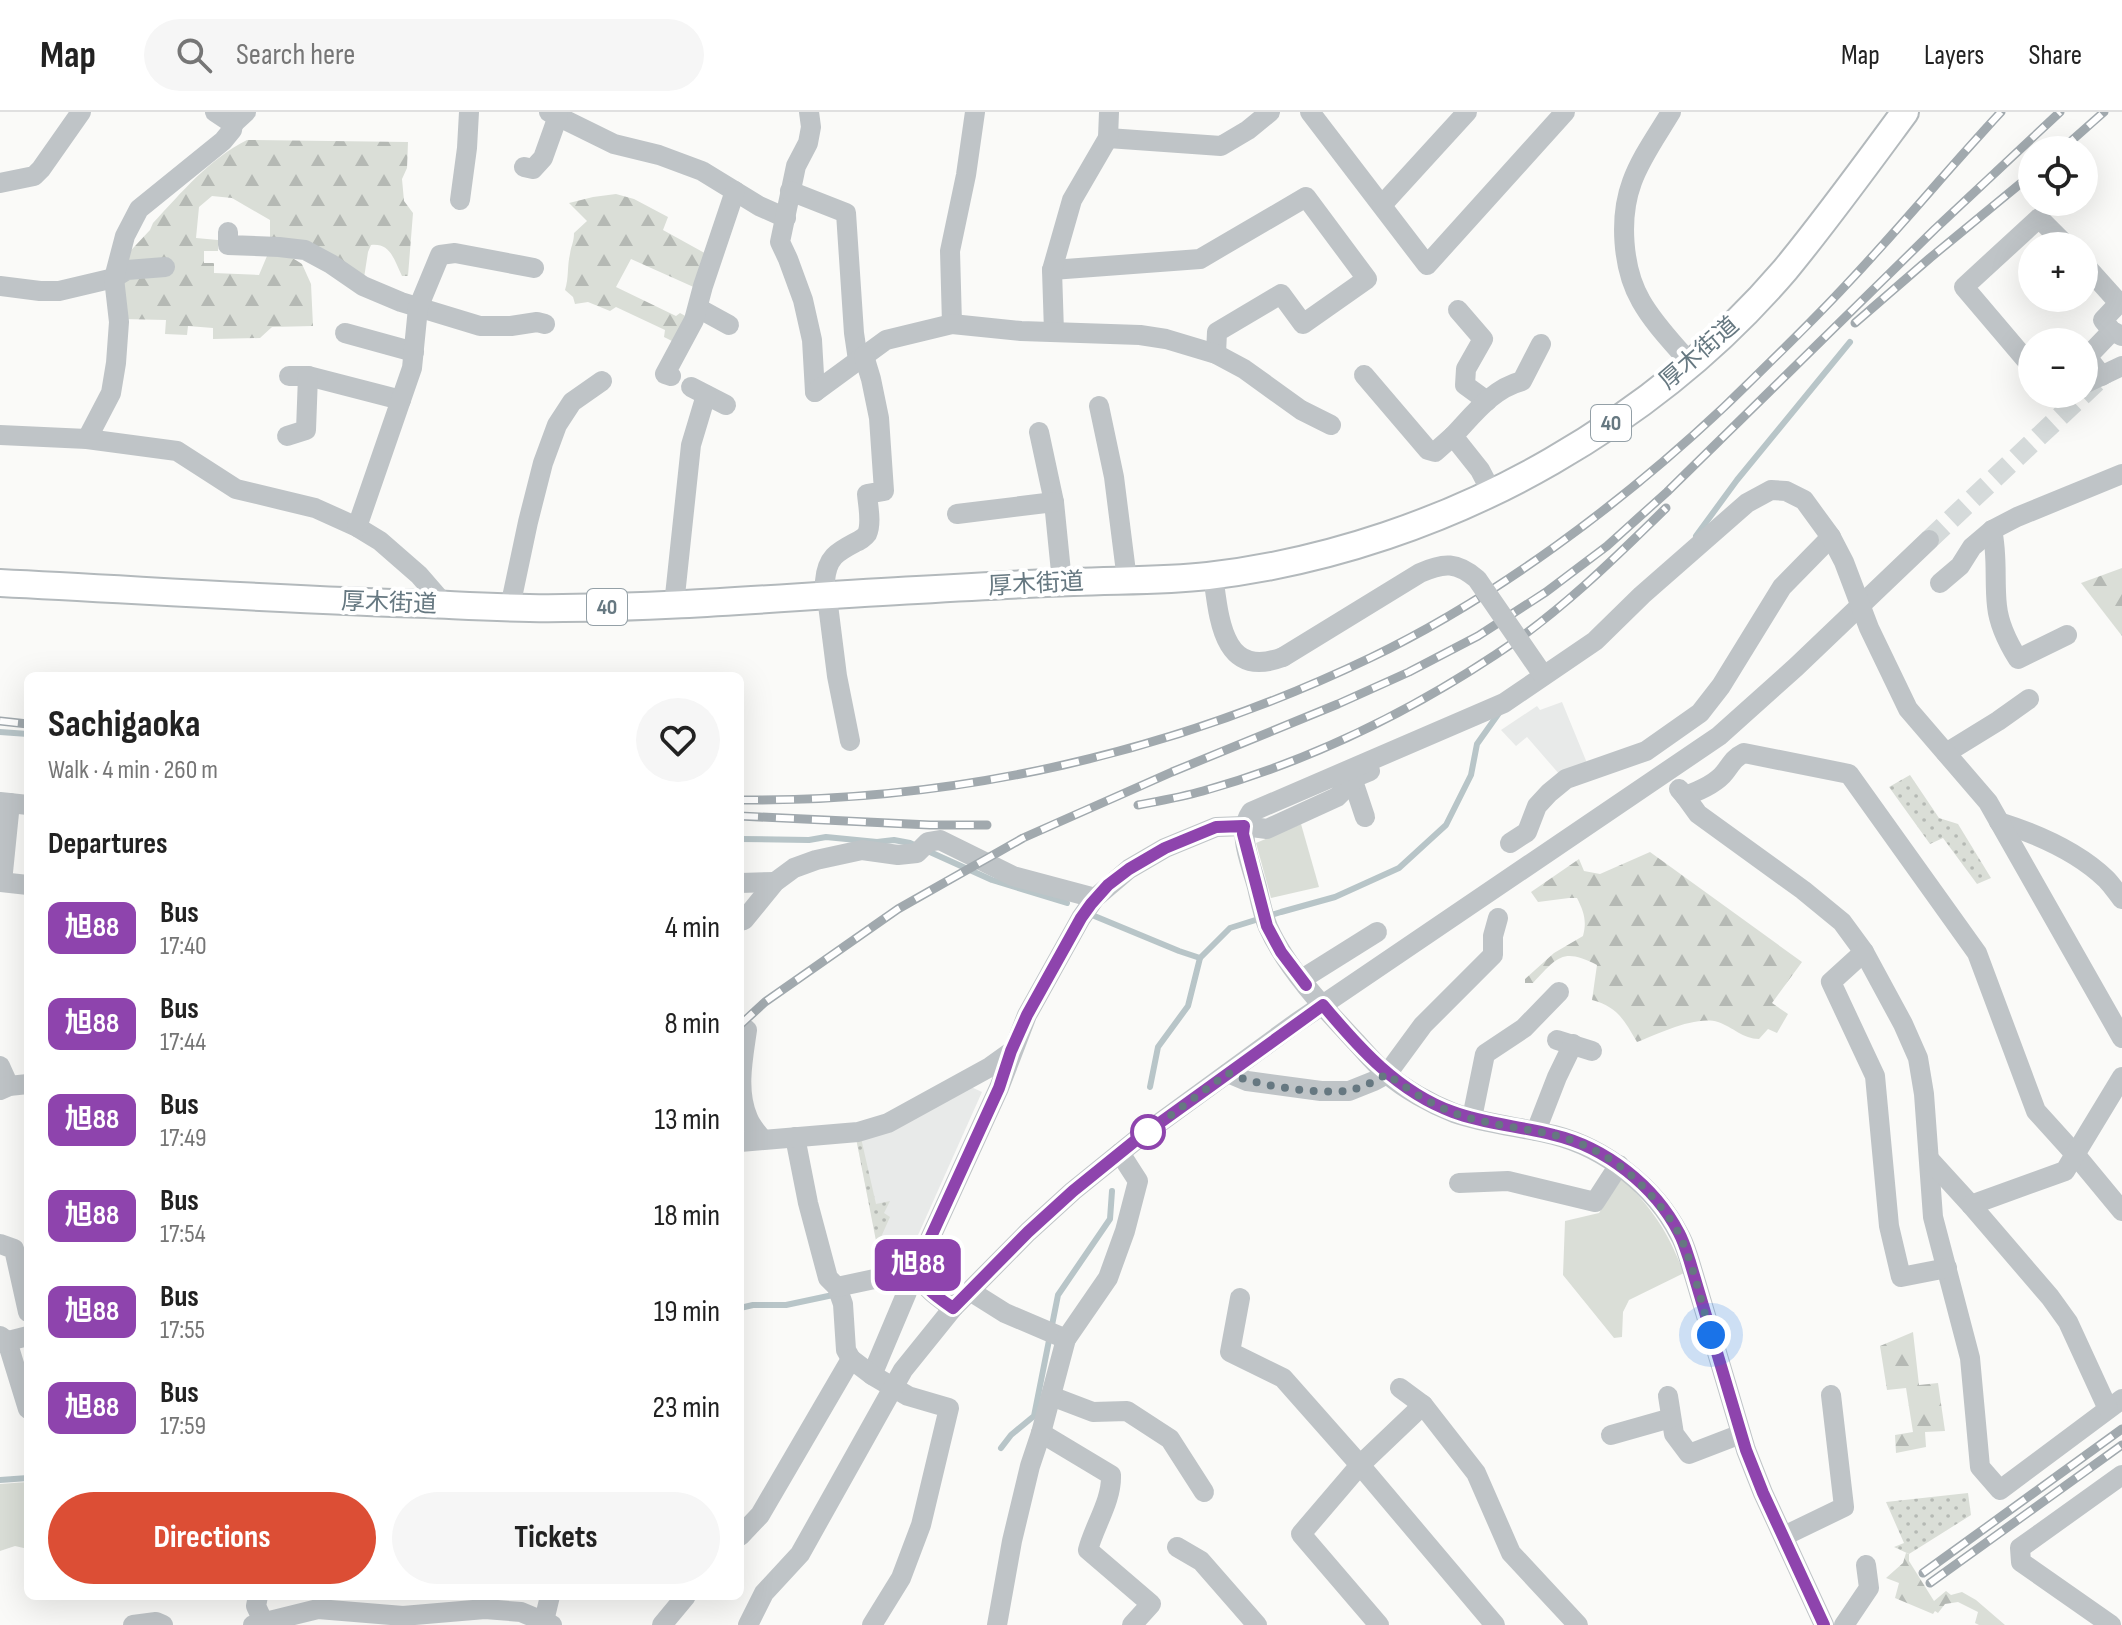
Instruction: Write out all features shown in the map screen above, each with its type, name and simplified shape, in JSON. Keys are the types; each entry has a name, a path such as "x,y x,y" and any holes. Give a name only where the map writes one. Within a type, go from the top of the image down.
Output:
{"main road":[{"name":"厚木街道","path":"0,583 560,608 674,605 1213,575 1324,554 1398,531 1492,493 1553,461 1670,381 1783,272 1905,112"}],"street":[{"path":"0,183 34,176 81,112"},
{"path":"460,200 469,112"},
{"path":"809,112 811,127 808,143 796,166 780,242 803,300 812,340 815,392 886,340 952,324 1140,335 1190,345 1216,354 1244,369 1301,410 1331,425"},
{"path":"952,324 950,251 975,112"},
{"path":"1054,332 1052,270 1072,200 1108,138 1109,112"},
{"path":"1108,138 1221,146 1270,112"},
{"path":"1310,112 1427,265 1565,112"},
{"path":"1382,205 1467,112"},
{"path":"1671,112 1632,182 1626,206 1626,250 1631,279 1640,299 1690,363"},
{"path":"524,167 533,169 543,158 554,114 614,144 659,155 702,171 759,206 786,218"},
{"path":"87,439 111,393 119,322 114,278 125,236 139,209 223,141 232,130 231,116"},
{"path":"671,376 665,374 694,320 735,191"},
{"path":"790,191 846,213 854,333 871,379 879,418 884,491 867,494 870,516 867,534 843,548 826,567 825,581 837,676 850,741"},
{"path":"1052,270 1200,259 1306,197 1367,279 1303,324 1281,294 1217,332 1216,354"},
{"path":"2024,232 2039,218 2053,232"},
{"path":"228,232 228,245 305,250 363,286 418,308 480,326 545,324"},
{"path":"2018,237 1964,287 2018,351"},
{"path":"357,527 412,368 418,308 440,255 455,253 534,268"},
{"path":"0,286 59,291 114,278 127,270 165,267"},
{"path":"2098,280 2119,303 2103,320 2117,334 2098,348"},
{"path":"698,308 729,325"},
{"path":"1458,310 1483,339 1466,369 1465,385 1487,401"},
{"path":"345,333 414,352"},
{"path":"1364,375 1428,450 1435,452 1487,401 1506,386 1522,381 1541,344"},
{"path":"2098,378 2122,366"},
{"path":"287,436 306,430 298,376 401,400"},
{"path":"510,607 531,507 557,425 572,402 602,381"},
{"path":"674,605 698,391 726,405"},
{"path":"1099,406 1114,477 1127,580"},
{"path":"1039,432 1054,502 1062,582"},
{"path":"0,435 87,439 177,451 236,489 315,508 357,527 380,541 419,575 445,605"},
{"path":"1453,436 1480,470 1492,493"},
{"path":"1940,583 1992,530 2122,474"},
{"path":"1824,1625 1763,1493 1741,1434 1679,1233 1648,1191 1603,1155 1576,1141 1452,1112 1387,1074 1323,1005 1281,952 1267,926 1243,834 1251,812 1504,703 1595,641 1642,595 1747,503 1771,490 1786,491 1804,500 1831,537 1908,709 1988,802 2122,1038"},
{"path":"957,514 1054,502"},
{"path":"1992,530 1997,609 2007,643 2018,659 2067,635"},
{"path":"1510,843 1527,832 1537,806 1566,779 1646,751 1700,713 1721,686 1782,587 1831,537"},
{"path":"748,1625 764,1593 800,1554 903,1370 953,1308 1073,1191 1120,1153 1323,1005 1719,736 1929,540"},
{"path":"1213,575 1223,635 1243,659 1270,662 1420,573 1434,566 1449,564 1465,569 1477,579 1543,675"},
{"path":"1946,753 2029,699"},
{"path":"1700,713 1719,736"},
{"path":"872,1375 918,1265 999,1088 1027,1015 1089,907 1129,869 1165,848 1216,827 1267,829 1337,797 1358,776 1468,727"},
{"path":"1685,796 1699,791 1724,774 1734,758 1744,753 1849,774 1977,953 2036,1111 2122,1211"},
{"path":"1666,773 1698,814 1842,922 1864,952 1903,1024 1918,1058 1924,1094 1933,1217 1970,1358 1980,1467 2000,1490 2115,1404 2068,1322 2050,1297 1929,1159"},
{"path":"1353,781 1365,817"},
{"path":"13,803 1,882 24,885"},
{"path":"1999,822 2068,851 2106,879 2122,899"},
{"path":"744,919 775,882 794,868 862,850 898,855 940,840 1013,876 1089,907"},
{"path":"744,883 775,882"},
{"path":"1228,1073 1255,1083 1321,1091 1349,1091 1387,1074 1423,1025 1493,955 1493,936 1498,918"},
{"path":"1302,979 1377,932"},
{"path":"1864,952 1831,982 1875,1076 1889,1226 1901,1277 1947,1268"},
{"path":"1472,1118 1485,1054 1524,1028 1559,992"},
{"path":"744,1050 747,1030"},
{"path":"1536,1131 1557,1077 1574,1045"},
{"path":"744,1141 858,1132 888,1123 990,1067 1011,1051"},
{"path":"0,1066 12,1087"},
{"path":"1971,1205 2065,1171 2122,1077"},
{"path":"744,1107 749,1121 762,1139"},
{"path":"795,1137 828,1278 837,1287 843,1304 846,1350 851,1359 908,1396 949,1408 921,1525 901,1578 872,1625"},
{"path":"997,1625 1019,1511 1051,1396 1056,1335 1108,1278 1125,1231 1138,1181 1120,1153"},
{"path":"1459,1183 1508,1181 1595,1202 1619,1165"},
{"path":"0,1244 14,1249 24,1294"},
{"path":"837,1287 898,1274 953,1308"},
{"path":"970,1291 1005,1313 1056,1335"},
{"path":"1240,1298 1230,1352 1283,1378 1495,1625"},
{"path":"24,1337 2,1340 24,1398"},
{"path":"744,1531 760,1515 851,1359"},
{"path":"1400,1388 1423,1405 1476,1473 1511,1553 1578,1625"},
{"path":"1784,1536 1844,1507 1831,1395"},
{"path":"1051,1396 1093,1412 1127,1411 1170,1439 1204,1492"},
{"path":"1668,1396 1674,1434 1689,1454 1741,1434"},
{"path":"1379,1625 1301,1534 1360,1465 1423,1405"},
{"path":"1611,1435 1671,1418"},
{"path":"1041,1433 1111,1475 1105,1503 1088,1550 1151,1604 1132,1625"},
{"path":"2111,1625 2021,1562 2020,1548 2122,1475"},
{"path":"1177,1547 1201,1561 1257,1625"},
{"path":"1844,1625 1869,1588 1866,1565"},
{"path":"257,1600 258,1624 318,1609 330,1618 465,1618 485,1609 521,1612 548,1623 550,1600"},
{"path":"662,1625 683,1600"},
{"path":"133,1625 158,1621"}],"shaded area":[{"path":"1562,702 1587,763 1560,775 1527,737 1516,746 1501,730 1537,706 1540,710"},
{"path":"969,1086 982,1092 906,1262 882,1268 856,1138"}],"green space":[{"path":"247,140 408,142 407,168 402,179 404,201 413,213 408,276 402,276 387,250 371,245 364,278 270,239 270,220 232,198 212,196 199,207 196,238 218,240 218,251 204,251 204,263 214,263 214,273 259,275 267,256 283,252 302,264 311,284 313,326 272,327 260,338 213,339 213,328 188,326 187,335 165,334 166,320 123,319 120,262 197,177"},
{"path":"616,194 634,199 668,217 663,230 710,256 698,289 631,259 616,287 676,316 680,313 689,318 676,343 664,337 665,330 616,307 610,311 588,302 575,304 573,297 565,290 574,233 587,221 569,203"},
{"path":"2122,568 2122,636 2081,583"},
{"path":"1910,775 1939,818 1958,824 1991,878 1977,884 1943,838 1930,844 1889,787"},
{"path":"1301,824 1319,887 1271,898 1256,843"},
{"path":"1650,852 1802,962 1772,1003 1788,1014 1777,1033 1768,1029 1759,1039 1743,1035 1718,1022 1699,1021 1637,1042 1614,1011 1592,1000 1597,965 1568,956 1548,967 1533,983 1525,983 1525,979 1554,953 1583,936 1585,926 1577,898 1538,902 1531,892 1579,859 1584,871 1600,874"},
{"path":"856,1138 861,1138 876,1204 890,1201 884,1213 890,1217 877,1246"},
{"path":"1622,1178 1659,1222 1684,1273 1629,1300 1623,1312 1622,1337 1614,1338 1563,1275 1565,1221 1599,1213"},
{"path":"1913,1332 1919,1385 1938,1383 1945,1431 1925,1432 1926,1447 1896,1453 1895,1435 1913,1432 1906,1388 1887,1390 1880,1346"},
{"path":"24,1482 24,1548 15,1546 0,1551 0,1484"},
{"path":"1968,1493 1971,1515 1909,1554 1894,1547 1904,1543 1886,1502"},
{"path":"1906,1553 1934,1601 1946,1591 1951,1595 1962,1592 2005,1625 1979,1625 1975,1623 1978,1612 1958,1602 1945,1604 1938,1613 1935,1611 1933,1614 1895,1598 1899,1583 1886,1578 1903,1563"}],"waterway":[{"path":"1696,536 1737,480 1850,342"},
{"path":"1150,1087 1158,1047 1188,1006 1200,958 1230,928 1335,897 1399,868 1446,825 1471,775 1477,744 1499,713"},
{"path":"0,732 24,734"},
{"path":"744,839 809,840 826,837 910,843 992,880 1067,903"},
{"path":"1092,915 1200,958"},
{"path":"1001,1448 1034,1416 1058,1295 1110,1219 1112,1191"},
{"path":"744,1307 786,1305 833,1295"},
{"path":"0,1480 24,1478"}],"tunnel":[{"path":"1929,540 2104,375"}],"railway":[{"path":"744,800 903,792 983,781 1063,765 1142,745 1220,720 1296,691 1417,634 1465,607 1556,546 1685,443 1831,301 2001,112"},
{"path":"744,1021 765,1002 898,909 1023,838 1409,672 1478,636 1546,592 1607,546 1667,492 1935,229 2060,112"},
{"path":"2077,136 2104,112"},
{"path":"1855,323 2018,186"},
{"path":"1138,805 1203,791 1280,766 1354,734 1426,697 1495,655 1541,622 1605,567 1666,508"},
{"path":"0,721 24,724"},
{"path":"744,816 987,825"},
{"path":"1923,1573 2122,1429"},
{"path":"1930,1583 2122,1445"}],"bus line":[{"name":"旭88","path":"1306,985 1281,952 1267,926 1243,834 1244,826 1216,827 1165,848 1108,885 1081,918 1027,1015 999,1088 918,1265 918,1276 923,1284 953,1308 1073,1191 1136,1140 1323,1005 1387,1074 1431,1102 1480,1120 1576,1141 1619,1165 1648,1191 1679,1233 1746,1450 1824,1625"}],"route":[{"path":"1148,1132 1228,1073 1247,1081 1321,1091 1349,1091 1387,1074 1452,1112 1576,1141 1623,1168 1648,1191 1679,1233 1711,1335"}]}
